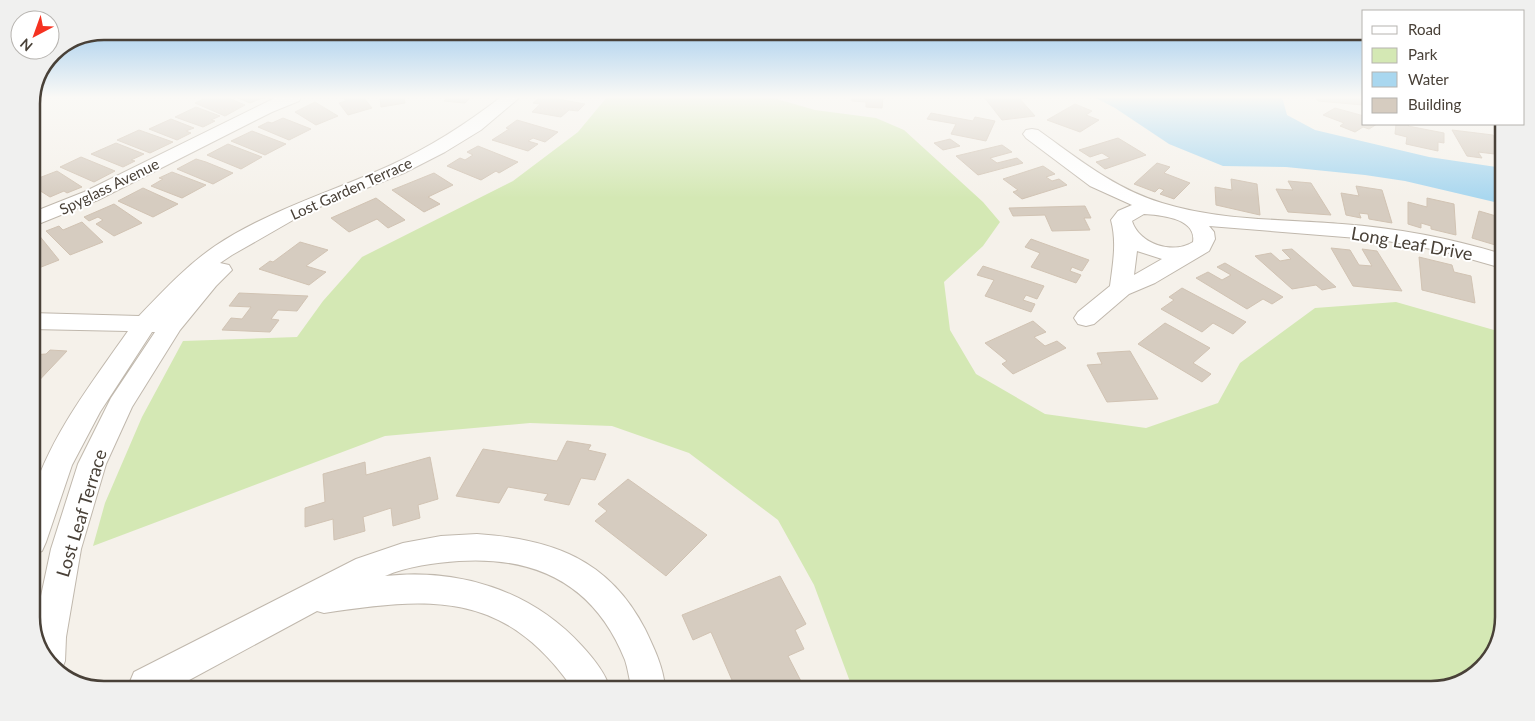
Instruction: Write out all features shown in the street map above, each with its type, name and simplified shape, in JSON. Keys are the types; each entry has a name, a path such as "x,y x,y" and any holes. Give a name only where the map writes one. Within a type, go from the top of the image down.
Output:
{"street":[{"name":"Spyglass Avenue","path":"40,217 91,196 221,131"},
{"name":"Lost Garden Terrace","path":"158,324 264,228 300,208 397,169 467,131"},
{"path":"1032,134 1097,182 1157,208"},
{"path":"1097,182 1131,240 1152,250 1177,254 1195,249 1204,240 1199,226 1182,215"},
{"path":"1121,289 1126,251 1123,227 1126,214 1133,210 1157,208"},
{"name":"Long Leaf Drive","path":"1157,208 1230,224 1388,235 1436,244 1495,259"},
{"name":"Long Leaf Drive","path":"1086,318 1121,289 1147,278 1195,249 1239,237 1292,228"},
{"path":"40,321 158,324"},
{"name":"Lost Leaf Terrace","path":"40,516 58,465 89,407 158,324"},
{"name":"Lost Leaf Terrace","path":"49,648 66,549 92,464 158,324"},
{"path":"152,681 367,569 401,556 475,546 511,549 545,556 576,572 598,590 624,622 642,658 647,681"},
{"path":"306,601 370,592 433,588 482,598 507,606 551,635 576,662 589,681"}],"green space":[{"path":"905,131 983,202 1000,222 983,246 944,282 950,330 976,374 1045,414 1146,428 1218,403 1240,363 1315,308 1396,302 1495,330 1495,617 1490,641 1482,656 1467,670 1455,676 1431,681 850,681 814,585 778,520 689,453 612,426 530,423 385,436 93,546 105,503 142,417 183,341 297,337 323,301 362,257 513,181 578,132"}],"water":[{"path":"1149,131 1318,131 1429,157 1495,167 1495,202 1405,181 1365,175 1286,167 1223,166 1169,144"}],"building":[{"path":"141,131 173,142 150,153 117,140"},
{"path":"153,131 187,131 191,133 177,140"},
{"path":"252,131 286,144 265,155 231,141"},
{"path":"267,131 308,131 289,140"},
{"path":"506,131 558,132 545,142 533,138 528,141 538,144 528,151 492,140"},
{"path":"953,131 991,131 986,141 951,134"},
{"path":"1395,131 1432,131 1444,133 1444,143 1438,142 1438,151 1406,144 1407,137 1395,134"},
{"path":"1452,131 1493,135 1495,139 1495,154 1478,152 1482,158 1467,156"},
{"path":"1118,138 1146,155 1105,169 1096,162 1110,158 1102,153 1090,157 1079,150"},
{"path":"950,139 960,146 943,150 934,143"},
{"path":"116,143 144,154 131,160 135,161 123,167 91,154"},
{"path":"228,144 262,157 241,169 207,155"},
{"path":"1002,145 1012,152 990,158 997,163 1017,158 1023,163 978,175 956,156"},
{"path":"478,146 518,162 499,173 496,171 481,180 447,166 460,158 465,160 473,155 467,152"},
{"path":"81,157 115,171 94,182 60,167"},
{"path":"196,159 233,173 213,184 177,169"},
{"path":"1157,163 1170,167 1164,173 1190,183 1174,199 1160,194 1164,190 1159,188 1155,192 1134,184"},
{"path":"1043,166 1055,174 1046,177 1052,181 1059,179 1067,185 1022,199 1013,192 1018,190 1003,179"},
{"path":"57,171 82,187 67,193 64,191 50,197 40,191 40,178"},
{"path":"172,172 206,185 182,198 151,186 163,179 159,178"},
{"path":"434,173 453,185 428,197 440,204 424,212 392,190"},
{"path":"1231,179 1257,184 1260,215 1216,205 1215,187 1232,190"},
{"path":"1288,181 1311,183 1331,215 1288,212 1276,189 1293,190"},
{"path":"1356,186 1382,190 1392,223 1369,219 1368,214 1359,213 1361,218 1346,215 1341,193 1359,196"},
{"path":"143,188 178,204 153,217 118,201"},
{"path":"376,198 405,220 388,228 377,219 349,232 331,218"},
{"path":"1427,198 1454,204 1456,235 1431,229 1431,226 1421,223 1421,228 1408,224 1408,202 1427,207"},
{"path":"114,204 142,223 114,236 96,224 103,220 98,217 89,221 84,217"},
{"path":"1085,206 1091,218 1084,218 1090,230 1052,231 1045,215 1013,216 1009,208"},
{"path":"1479,211 1495,216 1495,245 1472,238"},
{"path":"82,222 103,242 70,255 46,231 59,226 63,230"},
{"path":"40,236 59,260 40,267"},
{"path":"1031,239 1089,260 1082,271 1072,267 1070,271 1081,275 1076,283 1031,267 1040,253 1025,247"},
{"path":"300,242 328,250 306,266 326,272 309,285 259,269 270,261 273,262"},
{"path":"1331,248 1350,250 1359,265 1372,266 1362,249 1377,251 1402,291 1353,286"},
{"path":"1292,249 1336,287 1322,290 1316,285 1292,289 1255,256 1271,253 1280,261 1291,259 1282,250"},
{"path":"1419,257 1452,265 1454,272 1471,276 1475,303 1422,290"},
{"path":"1225,263 1283,297 1272,304 1263,299 1247,309 1196,278 1208,272 1222,280 1231,275 1217,267"},
{"path":"983,266 1044,286 1037,299 1026,295 1023,300 1035,304 1031,312 985,296 994,280 977,275"},
{"path":"1182,288 1246,322 1233,334 1213,323 1202,332 1161,309 1174,300 1169,297"},
{"path":"239,293 308,296 297,311 278,310 271,319 279,320 270,332 222,330 231,318 242,319 251,307 229,306"},
{"path":"1033,321 1046,332 1034,337 1045,346 1057,341 1066,348 1013,374 1002,364 1007,361 985,343"},
{"path":"1165,323 1210,348 1193,363 1211,374 1202,382 1138,344"},
{"path":"50,350 67,351 40,380 40,354 46,354"},
{"path":"1130,351 1158,399 1107,402 1087,365 1102,364 1097,353"},
{"path":"567,441 591,445 588,450 606,454 595,480 581,478 569,505 544,500 548,494 508,487 499,503 456,496 483,449 557,461"},
{"path":"430,457 438,499 418,505 420,518 393,526 391,508 363,517 365,531 334,540 333,519 305,527 305,508 325,502 323,474 365,462 366,475"},
{"path":"628,479 707,535 666,576 595,521 607,511 598,504"},
{"path":"780,576 806,624 795,630 804,649 788,656 801,681 732,681 711,632 693,640 682,615"}]}
